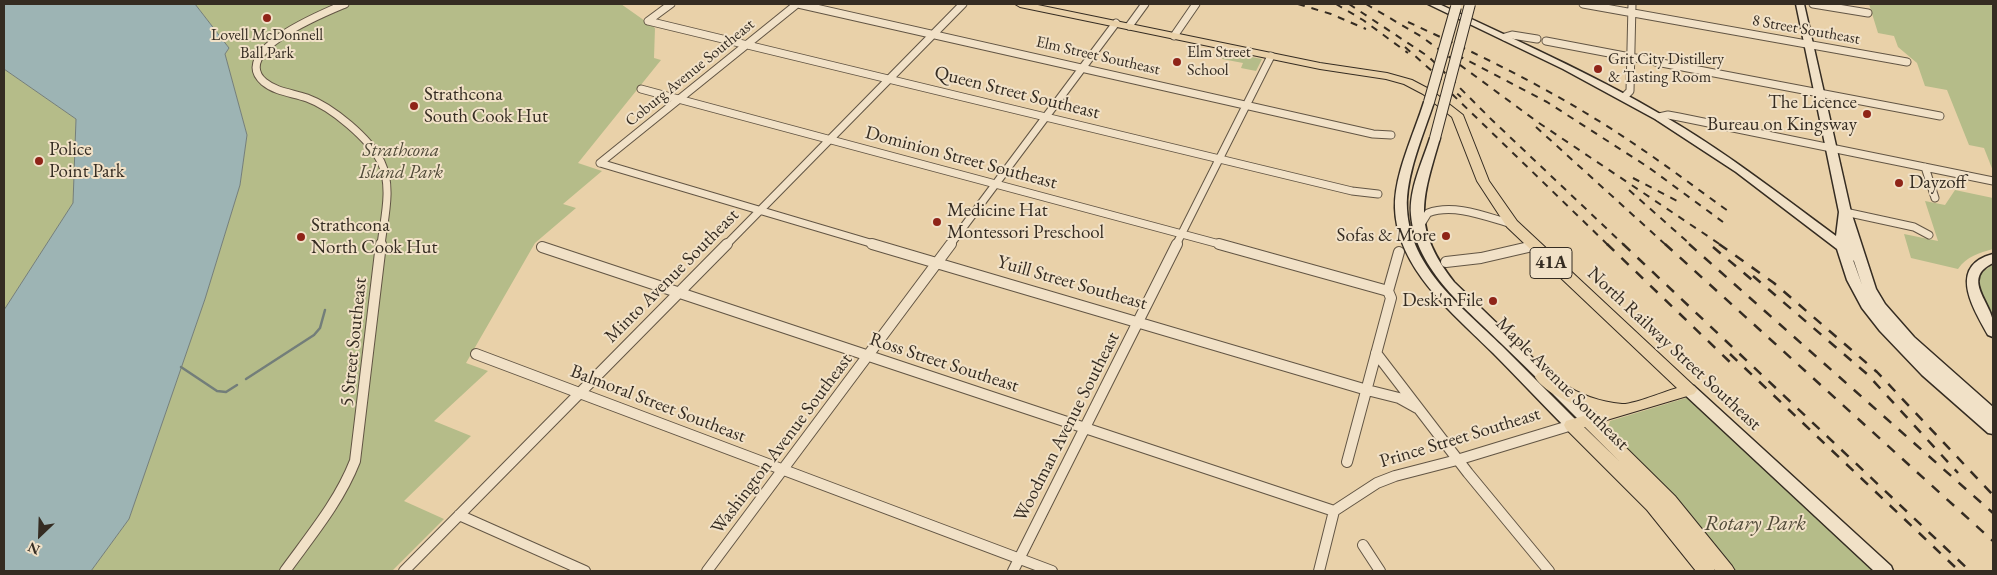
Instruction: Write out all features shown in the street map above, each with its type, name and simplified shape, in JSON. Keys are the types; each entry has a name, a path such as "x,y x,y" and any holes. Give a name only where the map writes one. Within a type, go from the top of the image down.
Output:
{"main road":[{"name":"41A","path":"1020,4 1271,56"},
{"path":"1432,4 1505,37 1624,97 1659,117 1740,170 1860,260"},
{"name":"Maple Avenue Southeast","path":"1470,4 1417,202 1420,226 1431,260 1450,284 1543,377 1653,505 1706,571"},
{"path":"1800,4 1845,212 1852,225 1860,260 1870,288 1880,306 1902,333 1989,416 1993,429"},
{"name":"Maple Avenue Southeast","path":"1456,5 1404,186 1402,217 1411,249 1432,281 1450,302 1669,501 1726,571"},
{"name":"North Railway Street Southeast","path":"1271,56 1371,73 1408,82 1450,108 1462,126 1475,163 1484,181 1512,224 1533,246 1885,571"},
{"path":"1845,212 1841,225 1844,248 1853,284 1875,318 1933,376 1989,416"},
{"path":"1804,218 1824,226 1833,227 1841,225"},
{"path":"1993,258 1978,264 1971,276 1974,292 1993,332"},
{"path":"1543,377 1563,392 1587,403 1604,408 1628,408"},
{"name":"Prince Street Southeast","path":"1580,422 1689,390"}],"street":[{"name":"5 Street Southeast","path":"285,571 341,492 352,473 355,461 387,185 380,160 344,119 310,99 267,84 258,76 256,66 260,54 278,38 300,24 346,4"},
{"name":"Queen Street Southeast","path":"671,4 648,21 1352,191 1378,194"},
{"name":"Elm Street Southeast","path":"798,4 1373,134 1391,135"},
{"name":"Coburg Avenue Southeast","path":"600,163 798,4"},
{"name":"Minto Avenue Southeast","path":"404,571 962,4"},
{"path":"1129,26 1145,4"},
{"path":"1174,36 1196,4"},
{"name":"8 Street Southeast","path":"1583,4 1907,62"},
{"path":"1624,97 1630,91 1632,4"},
{"path":"1813,4 1868,13"},
{"name":"Washington Avenue Southeast","path":"707,571 1116,24"},
{"path":"1505,37 1512,34 1537,39"},
{"path":"1546,41 1940,116"},
{"name":"Woodman Avenue Southeast","path":"1013,571 1271,56"},
{"name":"Dominion Street Southeast","path":"641,90 1182,234 1388,291"},
{"path":"1659,117 1668,115 1679,117 1993,181"},
{"name":"Yuill Street Southeast","path":"600,163 1367,390 1402,398 1417,408"},
{"path":"1925,167 1935,198"},
{"path":"1420,226 1424,216 1429,212 1442,209 1483,216 1512,224"},
{"path":"1845,212 1914,227 1929,235"},
{"path":"1446,262 1481,258 1533,246"},
{"name":"Ross Street Southeast","path":"542,247 1334,512"},
{"path":"1347,462 1391,298 1388,291 1399,252"},
{"path":"1376,353 1409,394 1417,408 1457,460 1548,571"},
{"name":"Balmoral Street Southeast","path":"476,354 1052,571"},
{"name":"Prince Street Southeast","path":"1334,512 1378,483 1395,476 1457,460 1580,422"},
{"path":"1319,571 1334,512"},
{"path":"459,516 585,571"},
{"path":"1363,545 1380,571"}],"green space":[{"name":"Strathcona Island Park","path":"195,4 621,4 655,28 654,58 661,60 578,163 602,171 563,204 576,208 535,243 466,363 488,371 434,421 471,436 404,501 444,519 392,571 91,571 129,519 205,299 240,185 247,135 225,54 229,48"},
{"path":"1869,4 1991,4 1993,8 1993,171 1984,148 1969,145 1947,90 1925,86 1917,63 1898,47 1894,36 1878,33"},
{"path":"1226,52 1262,59 1256,71 1241,68 1243,63 1222,59"},
{"name":"Police Point Park","path":"4,69 76,119 73,203 4,310"},
{"path":"1955,190 1993,198 1993,249 1969,258 1958,269 1911,258 1904,234 1938,241 1925,201 1945,205"},
{"path":"1993,264 1993,318 1983,297 1979,280 1980,274"},
{"name":"Rotary Park","path":"1689,397 1877,571 1733,571 1607,431 1610,421"}],"water":[{"path":"4,4 195,4 229,48 225,54 247,135 240,185 205,299 129,519 91,571 4,571 4,310 73,203 76,119 4,69"}],"waterway":[{"path":"246,379 314,335 320,328 325,310"},
{"path":"181,367 217,391 226,392 237,385"}],"railway":[{"path":"1298,4 1331,14 1366,29"},
{"path":"1336,4 1363,20 1408,53"},
{"path":"1349,4 1429,57 1492,120 1624,245"},
{"path":"1366,4 1422,37 1539,123 1721,245"},
{"path":"1408,22 1502,67 1571,104 1645,151 1728,211"},
{"path":"1405,47 1461,97"},
{"path":"1457,55 1547,102 1648,167 1723,222"},
{"path":"1452,94 1608,245"},
{"path":"1536,127 1666,245"},
{"path":"1633,178 1677,201"},
{"path":"1629,190 1691,245"},
{"path":"1607,244 1733,365"},
{"path":"1623,244 1970,571"},
{"path":"1665,244 1993,541"},
{"path":"1689,244 1993,513"},
{"path":"1719,244 1774,283 1877,372 1993,495"},
{"path":"1713,247 1757,284"},
{"path":"1753,276 1867,374 1958,473"},
{"path":"1730,354 1955,567"}],"place":[{"name":"Lovell McDonnell Ball Park","path":"267,18"},
{"name":"Elm Street School","path":"1177,62"},
{"name":"Grit City Distillery & Tasting Room","path":"1598,69"},
{"name":"Strathcona South Cook Hut","path":"414,106"},
{"name":"The Licence Bureau on Kingsway","path":"1867,114"},
{"name":"Police Point Park","path":"39,161"},
{"name":"Dayzoff","path":"1899,183"},
{"name":"Medicine Hat Montessori Preschool","path":"937,222"},
{"name":"Sofas & More","path":"1446,236"},
{"name":"Strathcona North Cook Hut","path":"301,237"},
{"name":"Desk'n File","path":"1493,301"}]}
